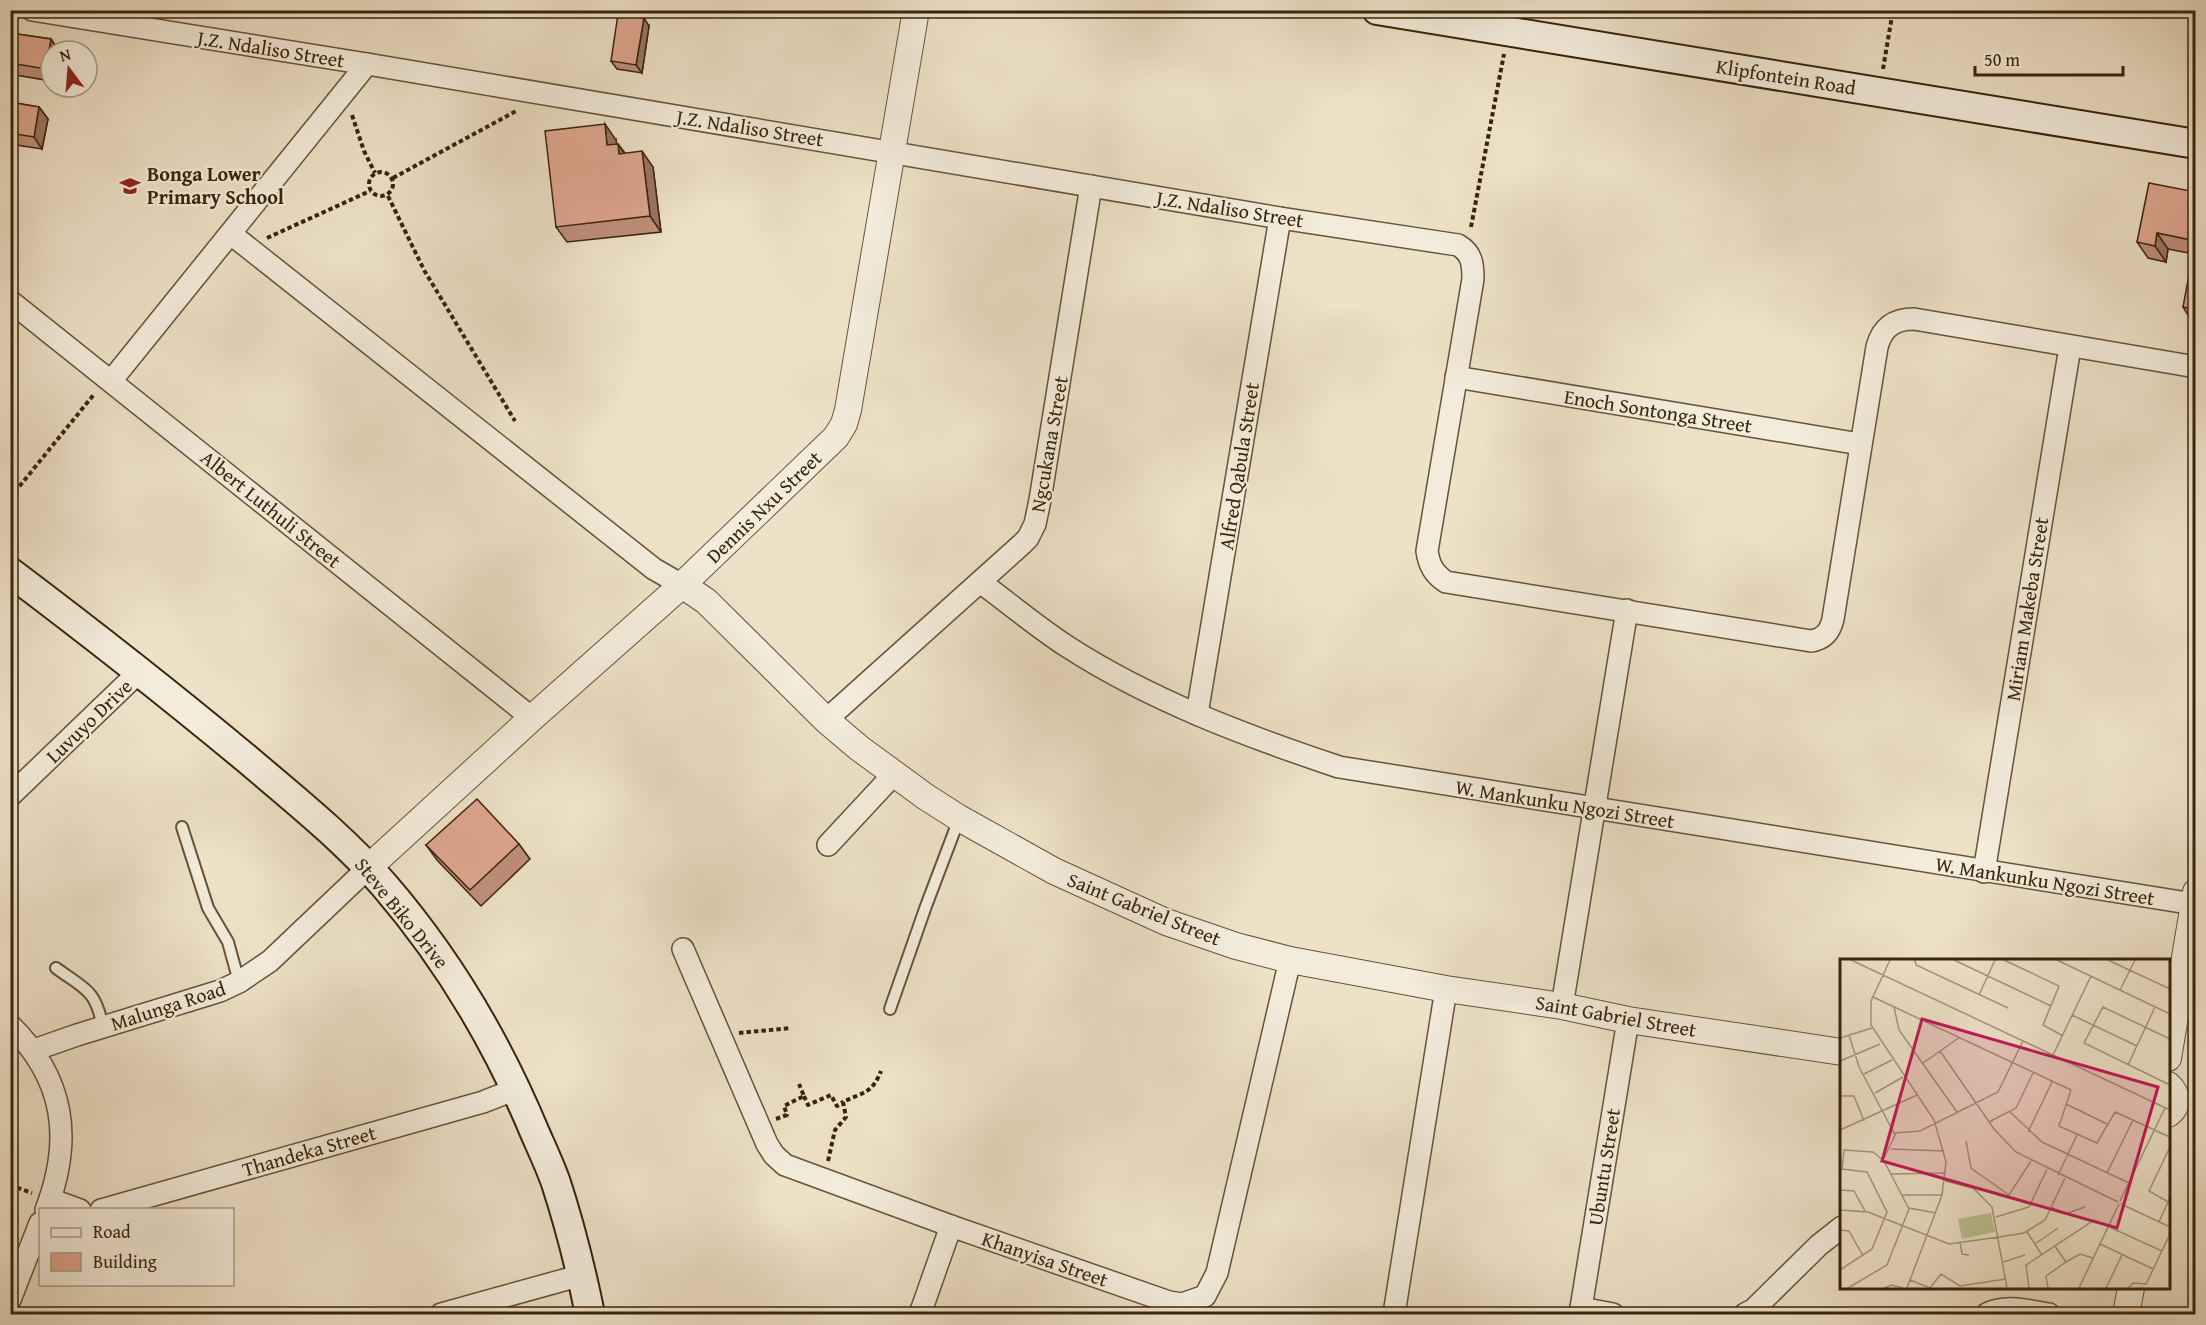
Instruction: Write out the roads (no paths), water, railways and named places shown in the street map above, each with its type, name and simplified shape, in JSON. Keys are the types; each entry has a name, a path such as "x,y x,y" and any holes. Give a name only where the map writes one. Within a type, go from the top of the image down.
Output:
{"main road":[{"name":"Klipfontein Road","path":"1377,10 2196,144"},
{"name":"Steve Biko Drive","path":"10,572 140,671 278,785 347,846 433,947 481,1022 516,1089 555,1180 582,1275 590,1314"}],"street":[{"name":"J.Z. Ndaliso Street","path":"32,10 367,64 1280,218 1451,244 1467,251 1472,262 1473,279 1456,377"},
{"name":"Dennis Nxu Street","path":"368,868 682,585 836,437 844,424 850,398 916,10"},
{"path":"105,385 231,234 367,64"},
{"name":"Ngcukana Street","path":"826,720 1028,538 1035,524 1041,500 1091,186"},
{"name":"Alfred Qabula Street","path":"1197,714 1280,218"},
{"path":"231,234 654,569 682,585"},
{"name":"Albert Luthuli Street","path":"10,301 105,385 532,718"},
{"path":"1456,377 1427,544 1428,557 1435,574 1446,582 1810,641 1825,636 1832,626 1860,444 1883,330 1898,321 1914,320 2196,367"},
{"name":"Miriam Makeba Street","path":"1984,872 2070,346"},
{"name":"Enoch Sontonga Street","path":"1456,377 1860,444"},
{"name":"W. Mankunku Ngozi Street","path":"980,582 1068,647 1130,682 1197,714 1339,767 1984,872 2195,898"},
{"name":"Saint Gabriel Street","path":"682,585 706,601 826,720 894,774 959,818 1054,871 1166,922 1236,946 1290,960 1446,989 1562,1006 1628,1020 1840,1052"},
{"path":"1562,1006 1627,610"},
{"name":"Luvuyo Drive","path":"10,796 140,671"},
{"path":"828,845 894,774"},
{"name":"Malunga Road","path":"34,1050 220,991 239,982 270,961 368,868"},
{"path":"2170,1052 2195,898"},
{"name":"Khanyisa Street","path":"683,949 759,1125 774,1155 785,1165 951,1226 1169,1302 1182,1304 1206,1296 1217,1273 1290,960"},
{"path":"1394,1314 1446,989"},
{"name":"Ubuntu Street","path":"1580,1311 1628,1020"},
{"path":"10,1025 34,1050 47,1070 57,1099 62,1126 58,1163 48,1204 74,1208"},
{"name":"Thandeka Street","path":"105,1208 483,1102 516,1089"},
{"path":"10,1300 39,1226"},
{"path":"920,1314 951,1226"},
{"path":"1745,1314 1753,1310 1819,1245 1840,1229"},
{"path":"441,1314 582,1275"},
{"path":"2126,1314 2131,1289"},
{"path":"1987,1314 1994,1310 2005,1309 2049,1314"},
{"path":"1580,1311 1612,1314"}],"lane":[{"path":"890,1009 959,818"},
{"path":"182,827 206,902 228,942 239,982"},
{"path":"56,968 94,998 99,1006 103,1027"}],"place":[{"name":"Bonga Lower Primary School","path":"130,186"}]}
